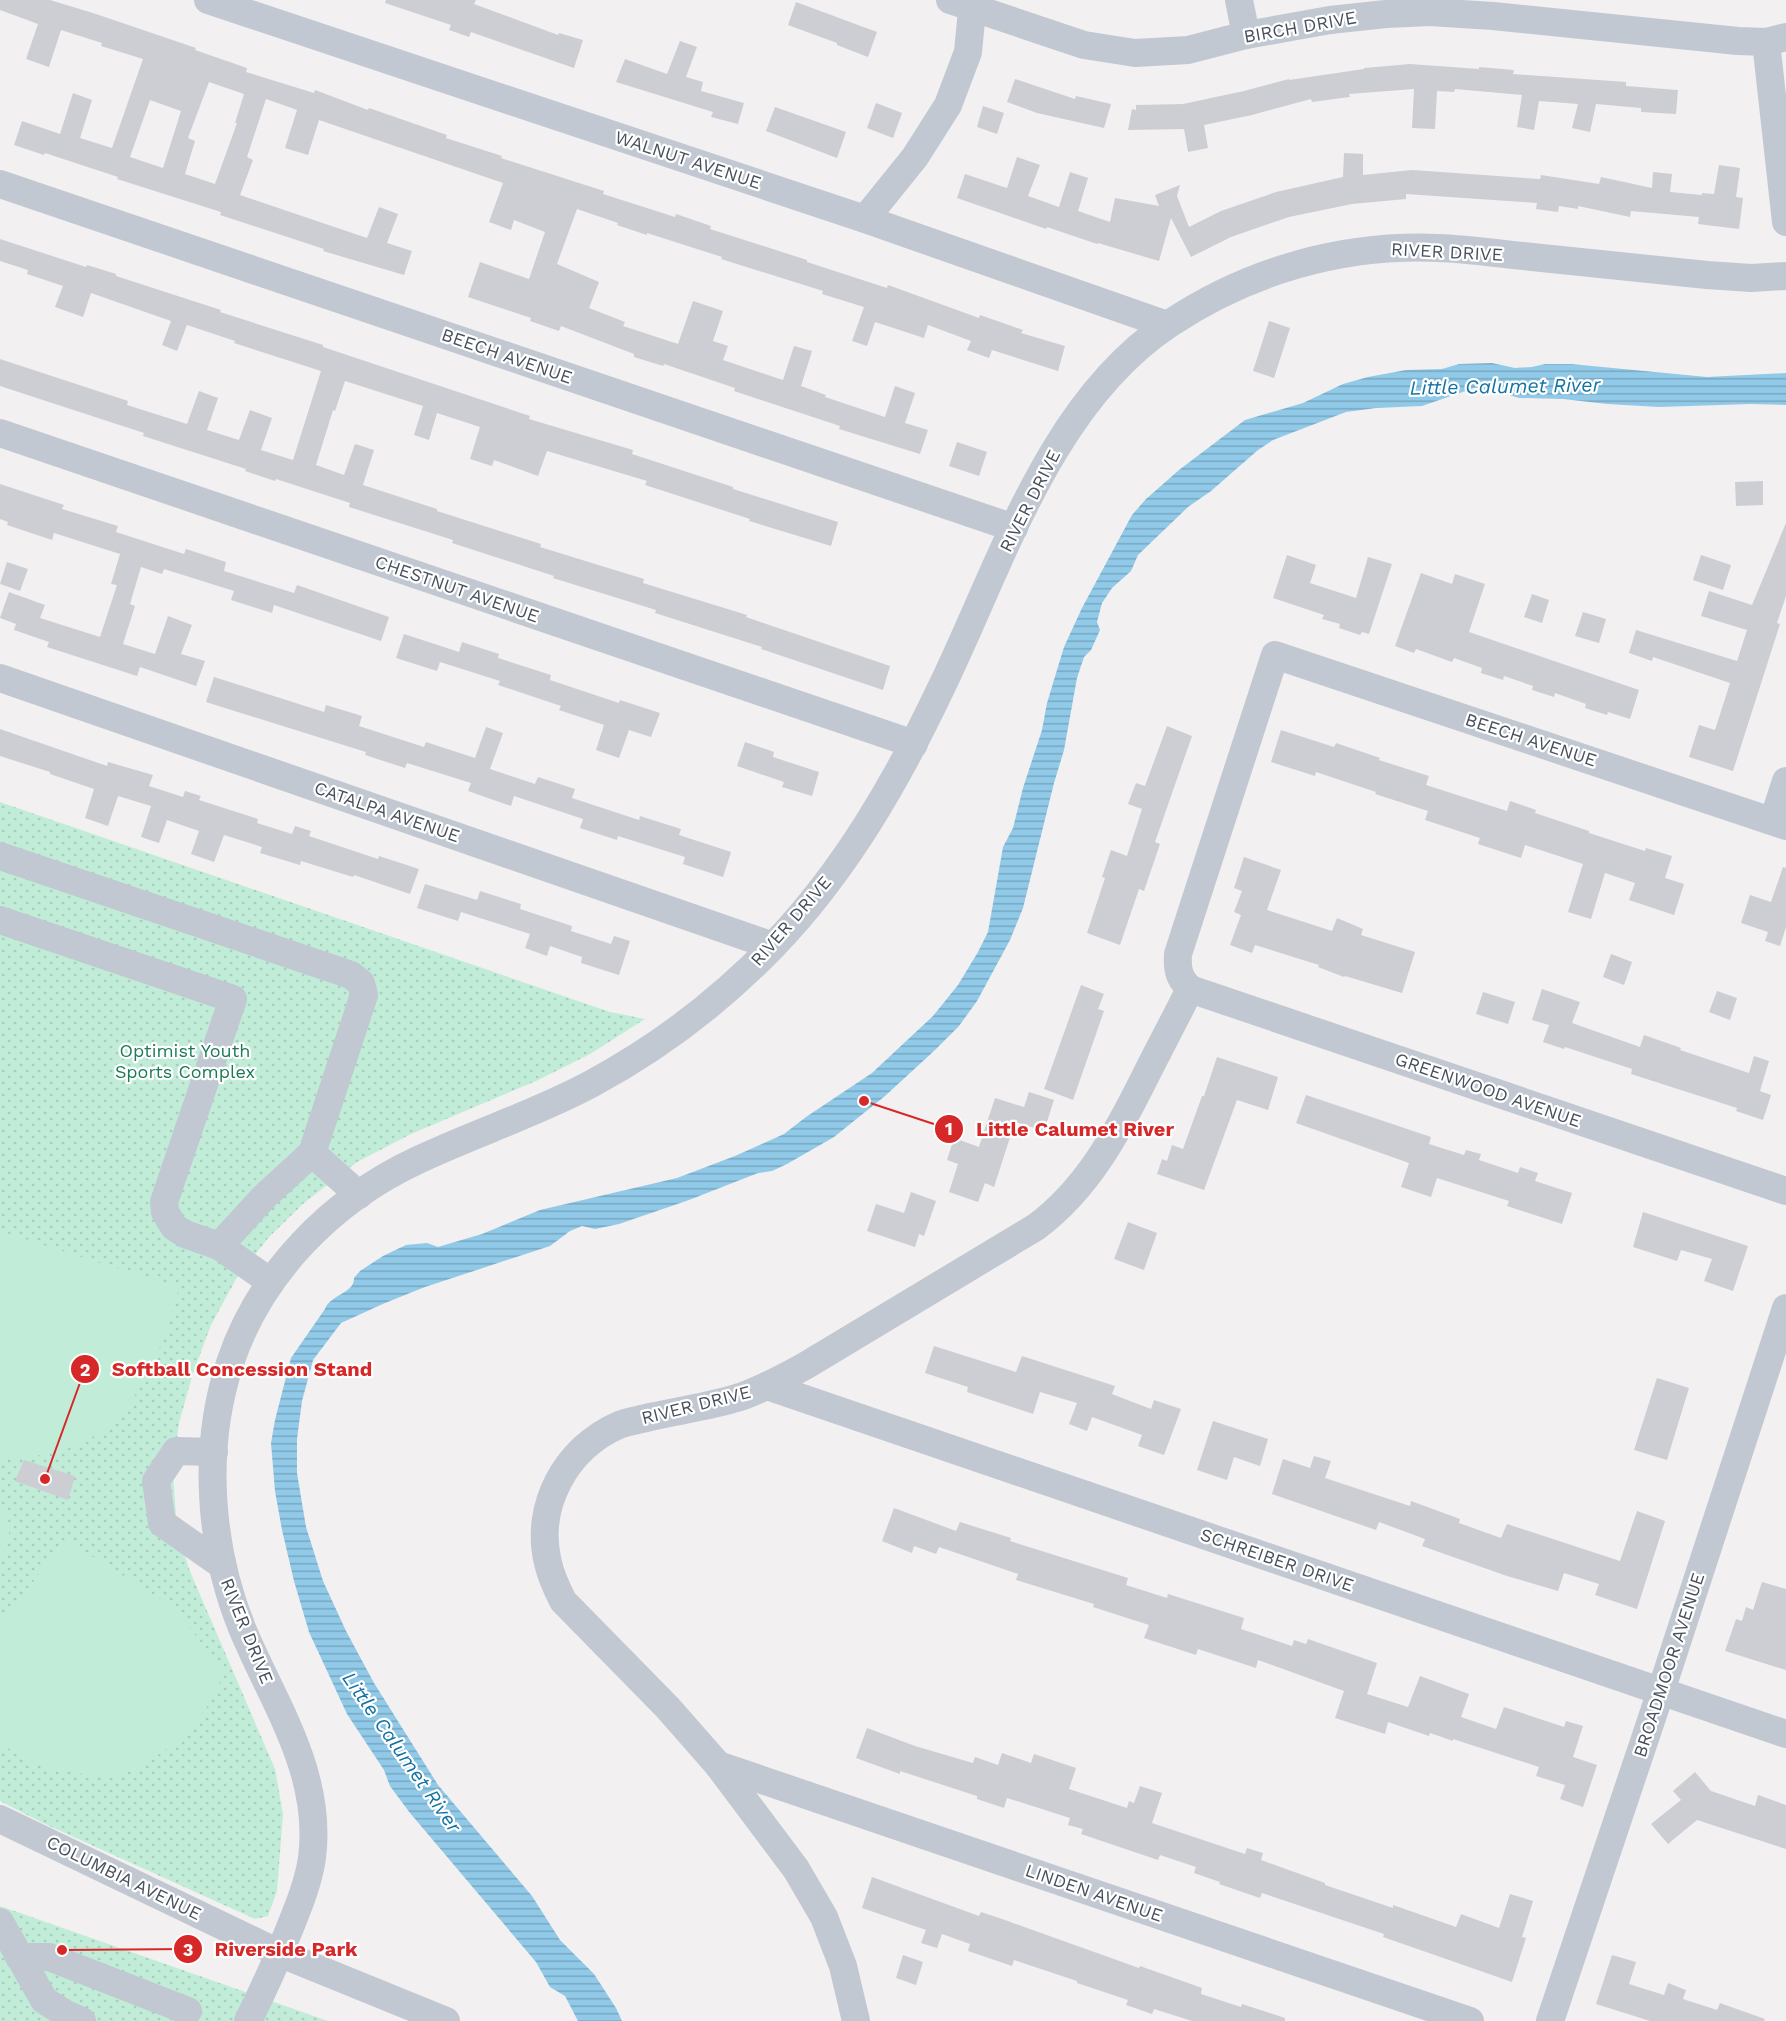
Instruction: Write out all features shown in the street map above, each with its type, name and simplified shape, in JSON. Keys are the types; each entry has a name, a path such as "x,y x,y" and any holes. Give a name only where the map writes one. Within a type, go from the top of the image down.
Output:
{"street":[{"name":"WALNUT AVENUE","path":"208,0 865,219 1167,325"},
{"path":"1239,0 1246,35"},
{"path":"865,219 915,157 948,105 968,52 965,3"},
{"name":"BIRCH DRIVE","path":"965,3 1084,45 1135,53 1188,50 1246,35 1330,20 1430,12 1493,16 1738,41 1776,40"},
{"path":"1776,40 1786,222"},
{"name":"BEECH AVENUE","path":"0,183 1014,528"},
{"name":"RIVER DRIVE","path":"248,2021 301,1900 312,1857 312,1814 306,1774 290,1729 244,1633 230,1596 214,1522 214,1452 227,1372 242,1331 271,1282 314,1231 359,1195 410,1164 555,1101 622,1065 691,1019 773,946 817,896 883,800 914,744 1014,528 1063,435 1091,395 1129,354 1167,325 1214,297 1258,277 1298,263 1350,252 1396,248 1441,248 1707,275 1751,278 1786,276"},
{"name":"CHESTNUT AVENUE","path":"0,433 914,744"},
{"name":"BEECH AVENUE","path":"1190,988 1181,980 1177,968 1178,954 1275,655 1779,824"},
{"name":"CATALPA AVENUE","path":"0,678 773,946"},
{"path":"1779,824 1786,781"},
{"path":"0,856 351,975 362,982 364,995 312,1153 265,1196 219,1246"},
{"path":"0,920 233,999 164,1202 165,1212 174,1227 185,1234 219,1246 271,1282"},
{"name":"RIVER DRIVE","path":"856,2021 843,1966 824,1917 796,1869 718,1765 668,1708 563,1601 547,1562 546,1516 563,1471 579,1451 598,1435 621,1424 742,1396 767,1386 805,1366 1036,1227 1057,1211 1076,1191 1120,1127 1190,988"},
{"name":"GREENWOOD AVENUE","path":"1190,988 1786,1191"},
{"path":"312,1153 359,1195"},
{"name":"BROADMOOR AVENUE","path":"1550,2021 1786,1308"},
{"name":"SCHREIBER DRIVE","path":"767,1386 1786,1734"},
{"path":"214,1452 176,1451 156,1481 162,1523 222,1564"},
{"name":"LINDEN AVENUE","path":"718,1765 1470,2021"},
{"name":"COLUMBIA AVENUE","path":"0,1819 279,1953 446,2021"},
{"path":"0,1922 44,2000 82,2021"},
{"path":"19,1958 49,1957 188,2011"}],"green space":[{"name":"Optimist Youth Sports Complex","path":"0,802 610,1012 645,1019 590,1054 536,1081 411,1134 357,1162 304,1203 269,1237 236,1279 211,1325 193,1373 179,1423 173,1473 177,1531 189,1569 275,1769 283,1814 277,1891 268,1916 255,1919 45,1824 0,1801"},
{"path":"0,1231 179,1288 169,1323 141,1385 123,1411 100,1432 73,1447 40,1455 0,1456"},
{"path":"0,1507 8,1521 9,1534 0,1564"},
{"path":"66,1540 172,1606 224,1671 212,1700 186,1731 153,1759 121,1774 85,1774 49,1768 30,1761 0,1743 0,1623"},
{"path":"0,1906 328,2021 0,2021"}],"water":[{"path":"1492,363 1515,368 1545,364 1571,364 1707,377 1786,373 1786,405 1659,407 1563,399 1519,398 1496,391 1474,388 1422,406 1346,412 1273,440 1188,507 1138,555 1131,571 1112,588 1102,603 1097,622 1100,630 1091,650 1084,657 1077,678 1064,750 1023,908 1010,940 977,1001 959,1026 935,1050 885,1096 834,1137 787,1164 619,1224 595,1229 582,1226 570,1231 550,1246 425,1287 385,1303 341,1323 313,1360 302,1401 297,1439 297,1473 306,1527 323,1581 374,1683 438,1785 532,1896 560,1940 594,1974 622,2021 578,2021 565,1996 550,1987 536,1962 410,1813 390,1786 384,1770 347,1714 309,1632 282,1530 275,1491 271,1443 291,1358 328,1304 351,1287 360,1271 383,1256 406,1245 427,1243 438,1247 482,1234 540,1210 677,1178 784,1134 872,1073 933,1016 958,985 988,932 1003,847 1013,828 1064,647 1082,608 1132,515 1146,499 1179,470 1245,420 1303,403 1343,384 1368,377 1406,370 1442,369 1459,364"}],"building":[{"path":"0,0 50,0 93,13 196,48 195,50 247,68 246,72 314,93 315,90 368,110 369,108 447,135 446,138 502,156 501,158 604,191 603,194 675,217 676,214 711,226 710,229 807,260 807,262 887,288 888,285 979,318 980,315 1023,330 1021,333 1065,346 1058,371 992,350 989,358 967,350 971,341 928,325 924,338 875,322 867,346 852,341 864,307 822,294 823,291 721,259 722,257 617,225 618,223 577,209 557,264 599,282 589,308 625,322 623,326 678,344 693,301 723,311 713,341 728,346 723,360 783,380 794,346 812,351 801,386 826,395 825,397 885,417 895,386 915,393 905,423 928,430 920,454 839,429 840,426 734,391 735,388 664,364 663,366 634,357 634,354 561,326 559,331 530,321 531,318 468,297 480,262 529,279 545,232 514,220 511,230 489,222 503,183 319,120 308,155 285,148 297,110 266,99 247,157 253,160 240,195 367,238 379,207 398,214 387,243 412,251 404,275 323,251 324,249 220,215 221,212 45,153 44,155 14,145 22,121 60,134 73,93 92,100 80,138 112,148 143,59 61,30 49,67 26,59 38,24 0,10","holes":["209,82 244,94 235,123 237,123 215,184 185,174 195,141 188,138","150,100 181,111 163,168 130,157"]},
{"path":"386,0 476,0 474,4 558,35 559,33 583,40 574,68 471,32 469,37 449,30 451,25 385,3"},
{"path":"796,2 877,32 868,57 788,25"},
{"path":"680,41 697,47 686,77 703,82 701,91 744,103 738,124 711,117 713,112 616,82 625,59 667,74"},
{"path":"1410,64 1514,70 1513,74 1626,82 1626,86 1678,90 1676,114 1641,112 1641,108 1596,104 1590,132 1572,128 1578,104 1539,101 1534,130 1517,127 1522,95 1455,89 1454,92 1437,91 1435,129 1412,128 1414,89 1349,94 1350,97 1312,102 1311,99 1204,125 1208,148 1188,152 1184,129 1128,130 1132,109 1136,110 1136,105 1183,104 1289,79"},
{"path":"1015,79 1075,99 1076,96 1111,104 1104,128 1037,113 1007,102"},
{"path":"876,103 902,113 893,138 867,128"},
{"path":"983,106 1004,113 997,134 977,127"},
{"path":"775,107 846,132 837,158 766,131"},
{"path":"1344,153 1363,154 1363,175 1412,170 1540,179 1541,175 1599,184 1601,177 1652,188 1653,172 1672,174 1670,192 1702,195 1702,193 1714,194 1719,165 1740,168 1736,197 1743,198 1739,229 1698,224 1699,217 1631,211 1630,217 1578,206 1578,209 1559,206 1558,212 1536,209 1537,203 1406,194 1406,199 1352,204 1289,217 1231,237 1191,257 1171,218 1159,261 1047,227 1046,229 957,198 965,174 1007,188 1017,157 1040,165 1028,196 1059,207 1070,172 1088,178 1078,211 1110,222 1115,198 1159,206 1155,195 1180,185 1177,196 1189,227 1221,211 1276,192 1343,177"},
{"path":"0,239 86,267 87,265 116,274 116,276 221,310 220,312 530,416 529,419 633,450 632,454 838,522 831,546 645,485 647,481 547,451 538,476 494,460 492,466 470,459 480,427 437,413 429,440 414,435 423,406 345,381 335,411 333,410 316,465 344,475 355,444 374,450 363,485 541,544 540,547 644,579 643,583 747,615 746,617 890,666 883,690 761,649 762,647 655,613 656,610 452,543 453,540 349,507 350,503 245,471 246,469 143,436 144,433 0,386 0,359 128,401 127,405 187,424 199,391 218,398 207,430 239,440 250,410 272,418 261,450 293,460 321,371 187,325 177,351 162,345 171,321 91,293 83,317 55,307 63,286 27,274 28,270 0,261"},
{"path":"1269,321 1290,328 1274,378 1253,371"},
{"path":"957,442 987,452 979,476 949,466"},
{"path":"1763,481 1763,505 1736,506 1735,482"},
{"path":"0,484 64,505 62,509 118,526 116,532 184,554 186,549 226,562 224,571 294,593 297,585 389,617 381,641 274,605 272,613 231,600 234,591 164,569 162,574 141,567 130,604 135,606 123,644 155,654 168,616 192,625 181,654 205,661 196,686 140,667 137,676 47,647 49,642 14,630 16,624 0,618 9,592 45,605 40,618 100,637 117,585 111,584 120,554 54,533 52,540 7,525 8,522 0,519"},
{"path":"1786,523 1786,596 1777,623 1780,624 1733,771 1689,757 1699,725 1715,730 1730,683 1653,657 1652,661 1629,653 1636,630 1737,661 1747,630 1701,616 1709,591 1752,605"},
{"path":"1287,555 1316,565 1310,583 1356,598 1368,557 1392,564 1369,634 1362,632 1360,635 1339,628 1340,624 1322,619 1324,615 1273,598"},
{"path":"1701,555 1731,565 1723,590 1693,580"},
{"path":"7,562 28,569 20,591 0,584"},
{"path":"1421,573 1452,584 1455,574 1485,584 1469,632 1639,690 1630,719 1585,708 1586,704 1555,693 1554,697 1532,690 1533,686 1504,676 1503,680 1481,673 1482,668 1454,658 1452,662 1416,649 1414,653 1395,646"},
{"path":"1532,594 1549,600 1542,623 1524,617"},
{"path":"1583,612 1606,619 1599,643 1575,636"},
{"path":"404,634 459,652 462,642 499,654 498,658 551,675 550,680 619,703 620,700 660,713 651,737 629,730 619,758 596,750 604,725 559,710 561,706 498,685 500,681 440,662 437,671 396,658"},
{"path":"214,677 324,712 326,705 362,716 359,726 424,747 426,742 475,758 486,727 503,733 490,769 535,784 538,777 575,789 572,798 639,820 640,816 681,829 679,835 731,852 723,877 683,864 685,857 618,836 617,840 580,828 583,819 514,796 511,806 468,791 471,783 407,763 405,768 365,755 366,752 206,702"},
{"path":"1167,726 1192,736 1155,842 1160,844 1144,891 1139,889 1120,945 1087,933 1105,878 1102,877 1111,850 1127,856 1142,809 1128,804 1136,783 1145,786"},
{"path":"0,729 107,766 108,762 153,775 149,786 183,797 185,791 201,796 199,800 258,819 257,823 292,834 295,826 311,831 309,836 378,859 379,856 419,869 410,894 354,875 353,877 301,861 300,865 260,853 262,847 224,835 214,862 191,854 199,831 167,820 159,843 141,837 151,806 118,796 108,826 85,818 94,789 0,756"},
{"path":"1281,730 1334,747 1336,743 1429,776 1426,785 1507,811 1510,801 1536,810 1535,813 1589,831 1589,833 1645,851 1646,848 1672,856 1665,878 1684,884 1674,915 1629,900 1635,883 1605,873 1591,919 1568,912 1583,864 1525,845 1521,858 1478,844 1480,838 1425,820 1428,811 1316,772 1315,776 1271,762"},
{"path":"745,742 774,752 773,757 819,772 812,796 782,787 784,782 737,766"},
{"path":"1244,857 1281,870 1267,910 1332,931 1337,918 1363,929 1361,935 1415,952 1402,993 1344,977 1318,967 1319,965 1255,945 1252,953 1230,945 1241,915 1234,912 1242,891 1234,888"},
{"path":"1783,867 1786,868 1786,927 1780,946 1765,941 1768,932 1741,923 1750,895 1771,902"},
{"path":"425,884 477,900 480,891 521,904 520,909 572,926 571,931 611,944 614,936 630,941 619,975 581,963 582,957 550,946 547,956 525,948 530,934 461,912 458,921 417,908"},
{"path":"1611,954 1632,962 1624,985 1603,977"},
{"path":"1081,985 1104,994 1098,1009 1104,1011 1073,1100 1044,1089"},
{"path":"1542,989 1580,1002 1572,1023 1640,1047 1644,1035 1681,1048 1680,1050 1749,1073 1754,1056 1769,1061 1760,1091 1771,1095 1763,1120 1736,1111 1737,1108 1631,1074 1632,1069 1543,1042 1549,1025 1532,1020"},
{"path":"1717,991 1737,998 1730,1020 1709,1012"},
{"path":"1483,992 1515,1002 1508,1024 1476,1014"},
{"path":"1217,1057 1278,1077 1268,1110 1237,1100 1204,1190 1157,1174 1162,1159 1167,1161 1172,1145 1183,1149"},
{"path":"1029,1092 1054,1100 1044,1131 1015,1122 994,1187 985,1183 978,1202 949,1192 958,1164 947,1160 954,1138 979,1147 995,1098 1024,1107"},
{"path":"1306,1095 1431,1137 1429,1144 1464,1155 1466,1150 1481,1154 1479,1160 1518,1173 1520,1167 1538,1173 1535,1181 1572,1193 1562,1224 1507,1206 1509,1201 1437,1178 1431,1197 1401,1187 1409,1163 1296,1123"},
{"path":"911,1192 936,1201 924,1236 919,1234 915,1247 867,1231 876,1204 904,1213"},
{"path":"1643,1212 1748,1246 1733,1291 1704,1281 1712,1259 1681,1250 1677,1261 1633,1247"},
{"path":"1128,1222 1157,1233 1144,1270 1114,1259"},
{"path":"934,1346 1016,1372 1022,1356 1115,1386 1112,1394 1151,1409 1154,1400 1181,1409 1164,1455 1138,1446 1142,1435 1092,1417 1087,1431 1069,1424 1077,1403 1040,1392 1033,1414 967,1392 968,1387 925,1373"},
{"path":"1657,1378 1689,1388 1667,1460 1634,1450"},
{"path":"1213,1421 1268,1439 1260,1466 1234,1457 1227,1480 1197,1470"},
{"path":"1314,1456 1331,1461 1325,1478 1410,1506 1411,1501 1460,1519 1459,1523 1501,1538 1507,1524 1620,1561 1637,1511 1665,1521 1637,1609 1595,1595 1599,1584 1564,1573 1558,1591 1422,1546 1425,1539 1379,1522 1376,1530 1272,1494 1283,1459 1310,1468"},
{"path":"24,1460 75,1476 68,1500 15,1481"},
{"path":"894,1508 956,1531 960,1522 1011,1538 1010,1541 1128,1578 1126,1585 1167,1598 1168,1594 1244,1618 1241,1629 1292,1646 1294,1640 1306,1644 1308,1639 1377,1663 1367,1694 1408,1707 1420,1676 1469,1694 1461,1717 1496,1729 1504,1707 1564,1727 1566,1721 1583,1726 1573,1757 1597,1765 1583,1807 1560,1799 1565,1785 1536,1776 1539,1767 1453,1739 1453,1741 1430,1733 1429,1736 1388,1722 1385,1734 1335,1718 1344,1691 1258,1660 1256,1668 1198,1649 1196,1655 1144,1638 1149,1625 1093,1607 1094,1604 1016,1580 1018,1574 939,1547 936,1554 914,1546 912,1553 882,1541"},
{"path":"1762,1582 1786,1589 1786,1670 1725,1651 1736,1619 1742,1621 1746,1607 1753,1610"},
{"path":"867,1728 915,1746 973,1763 975,1757 998,1765 1002,1753 1031,1763 1034,1754 1076,1768 1069,1789 1127,1808 1129,1801 1134,1803 1140,1786 1162,1793 1152,1823 1245,1854 1247,1848 1263,1853 1261,1860 1325,1883 1325,1885 1456,1927 1461,1914 1499,1928 1510,1894 1533,1901 1522,1937 1526,1938 1512,1982 1383,1937 1384,1934 1262,1893 1260,1898 1219,1884 1220,1882 1194,1873 1196,1867 1160,1855 1158,1860 1081,1834 1083,1829 1068,1825 1070,1818 1007,1798 1004,1808 977,1799 977,1796 900,1771 900,1774 856,1758"},
{"path":"1695,1772 1711,1791 1755,1806 1758,1795 1786,1805 1786,1849 1697,1820 1668,1844 1651,1824 1681,1800 1673,1791"},
{"path":"872,1877 979,1916 981,1912 1139,1968 1140,1966 1202,1988 1201,1994 1241,2007 1242,2004 1285,2018 1285,2021 1192,2021 1154,2009 1152,2014 1126,2005 1128,2000 1077,1983 1077,1981 1014,1960 1012,1966 968,1951 970,1944 942,1934 937,1948 921,1943 926,1930 862,1908"},
{"path":"903,1955 923,1962 916,1985 896,1978"},
{"path":"1612,1955 1636,1962 1629,1984 1664,1995 1668,1983 1686,1990 1683,1999 1717,2010 1720,2003 1765,2019 1764,2021 1650,2021 1596,2004"}],"place":[{"name":"Little Calumet River","path":"864,1101"},
{"name":"Softball Concession Stand","path":"45,1479"},
{"name":"Riverside Park","path":"62,1950"}]}
